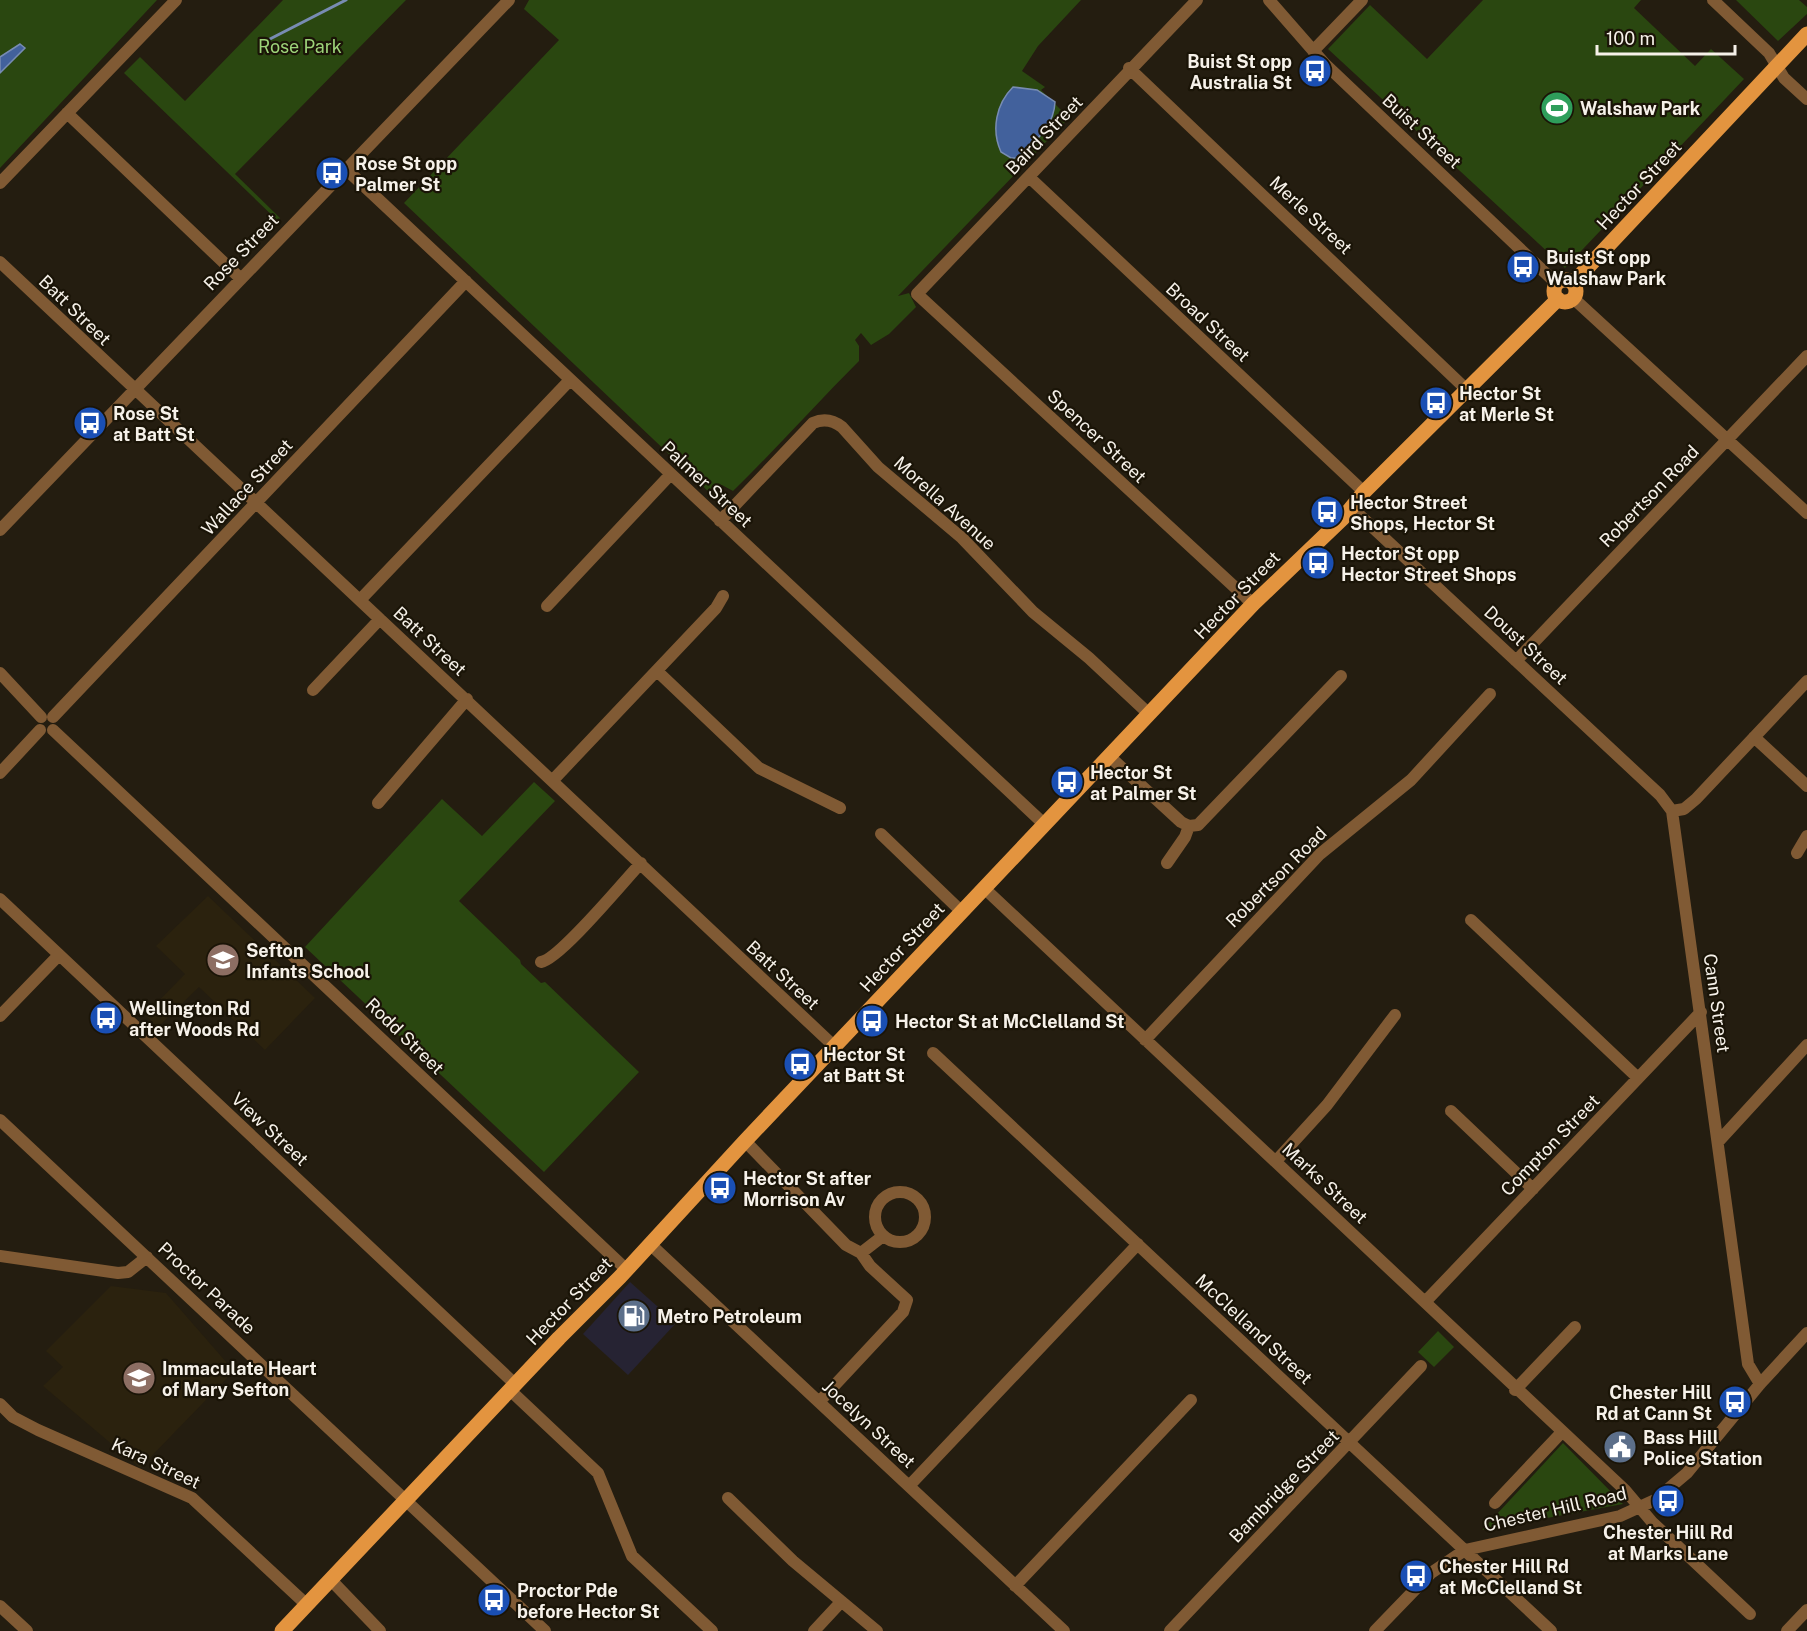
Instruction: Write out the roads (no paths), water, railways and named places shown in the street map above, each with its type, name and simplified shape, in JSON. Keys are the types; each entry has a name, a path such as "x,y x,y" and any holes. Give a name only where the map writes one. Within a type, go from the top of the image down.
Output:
{"main road":[{"name":"Hector Street","path":"282,1631 627,1270 745,1141 1253,604 1565,291 1807,34"}],"street":[{"path":"0,183 176,0"},
{"name":"Rose Street","path":"0,530 509,0"},
{"name":"Baird Street","path":"917,294 1083,122 1129,68 1197,0"},
{"name":"Buist Street","path":"1269,0 1313,51 1565,291 1729,439 1807,513"},
{"path":"1313,51 1362,0"},
{"path":"1713,0 1769,53 1784,78 1807,99"},
{"name":"Merle Street","path":"1129,68 1467,390"},
{"path":"67,113 241,279"},
{"name":"Palmer Street","path":"346,169 1044,824"},
{"name":"Broad Street","path":"1029,177 1364,492"},
{"name":"Batt Street","path":"0,262 835,1047"},
{"name":"Wallace Street","path":"0,773 466,281"},
{"name":"Spencer Street","path":"917,294 1253,604"},
{"name":"Robertson Road","path":"1516,661 1807,356"},
{"path":"360,600 570,380"},
{"name":"Morella Avenue","path":"720,521 813,423 824,420 833,421 842,427 890,479 962,538 1026,606 1089,658 1149,714"},
{"path":"547,606 670,475"},
{"name":"Doust Street","path":"1352,507 1660,795 1672,811"},
{"path":"553,780 716,608 723,596"},
{"path":"313,690 380,619"},
{"path":"657,671 759,768 840,808"},
{"name":"Rodd Street","path":"0,673 47,724 627,1270"},
{"path":"1109,756 1182,822 1190,826 1202,822 1341,676"},
{"path":"1672,811 1684,809 1696,799 1807,681"},
{"name":"Robertson Road","path":"1145,1040 1320,854 1411,780 1490,694"},
{"path":"378,803 466,699"},
{"path":"1754,737 1807,786"},
{"name":"Cann Street","path":"1672,811 1749,1369 1760,1384"},
{"path":"1167,863 1190,826"},
{"path":"881,834 962,912"},
{"path":"1797,853 1807,836"},
{"path":"541,962 549,961 641,863"},
{"name":"Marks Street","path":"984,888 1276,1161 1515,1390 1625,1490 1639,1508 1750,1614"},
{"name":"View Street","path":"0,899 513,1388 598,1473 630,1553 712,1631"},
{"path":"1471,920 1638,1078"},
{"path":"0,1016 60,955"},
{"name":"Compton Street","path":"1425,1302 1701,1012"},
{"path":"1276,1161 1327,1105 1395,1015"},
{"path":"1718,1142 1807,1045"},
{"name":"McClelland Street","path":"933,1053 1551,1631"},
{"path":"1451,1111 1533,1189"},
{"name":"Proctor Parade","path":"0,1120 545,1631"},
{"path":"745,1141 846,1245 861,1253 870,1266 905,1297 907,1306 819,1402"},
{"path":"902,1192 918,1199 925,1214 924,1225 919,1235 909,1241 898,1243 883,1236 875,1221 876,1210 882,1200 891,1194 902,1192"},
{"path":"861,1253 883,1236"},
{"name":"Jocelyn Street","path":"650,1244 1064,1631"},
{"path":"909,1486 1138,1244"},
{"path":"0,1256 118,1273 128,1272 147,1257"},
{"path":"1515,1390 1575,1327"},
{"name":"Chester Hill Road","path":"1375,1631 1431,1574 1465,1550 1611,1518 1639,1508 1663,1494 1687,1473 1760,1384 1807,1333"},
{"name":"Bambridge Street","path":"1170,1631 1421,1366"},
{"path":"1015,1586 1191,1400"},
{"name":"Kara Street","path":"0,1404 13,1417 38,1430 192,1498 307,1605"},
{"path":"1495,1503 1562,1432"},
{"path":"728,1498 841,1602 877,1631"},
{"path":"330,1579 380,1631"},
{"path":"814,1631 841,1602"},
{"path":"0,1606 27,1631"},
{"path":"1786,1631 1807,1610"}],"water":[{"path":"20,44 25,48 0,73 0,57"},
{"path":"1013,87 1037,90 1055,102 1054,111 1047,126 1018,158 1011,158 1001,152 996,135 999,109"}],"waterway":[{"path":"268,40 346,0"}],"place":[{"name":"Buist St opp Australia St","path":"1315,71"},
{"name":"Walshaw Park","path":"1557,108"},
{"name":"Rose St opp Palmer St","path":"332,173"},
{"name":"Buist St opp Walshaw Park","path":"1523,267"},
{"name":"Hector St at Merle St","path":"1436,403"},
{"name":"Rose St at Batt St","path":"90,423"},
{"name":"Hector Street Shops, Hector St","path":"1327,512"},
{"name":"Hector St opp Hector Street Shops","path":"1318,563"},
{"name":"Hector St at Palmer St","path":"1067,782"},
{"name":"Sefton Infants School","path":"223,960"},
{"name":"Wellington Rd after Woods Rd","path":"106,1018"},
{"name":"Hector St at McClelland St","path":"872,1021"},
{"name":"Hector St at Batt St","path":"800,1064"},
{"name":"Hector St after Morrison Av","path":"720,1188"},
{"name":"Metro Petroleum","path":"634,1316"},
{"name":"Immaculate Heart of Mary Sefton","path":"139,1378"},
{"name":"Chester Hill Rd at Cann St","path":"1735,1402"},
{"name":"Bass Hill Police Station","path":"1620,1447"},
{"name":"Chester Hill Rd at Marks Lane","path":"1668,1501"},
{"name":"Chester Hill Rd at McClelland St","path":"1416,1576"},
{"name":"Proctor Pde before Hector St","path":"494,1600"}],"park label":[{"name":"Rose Park","path":"300,46"}]}
